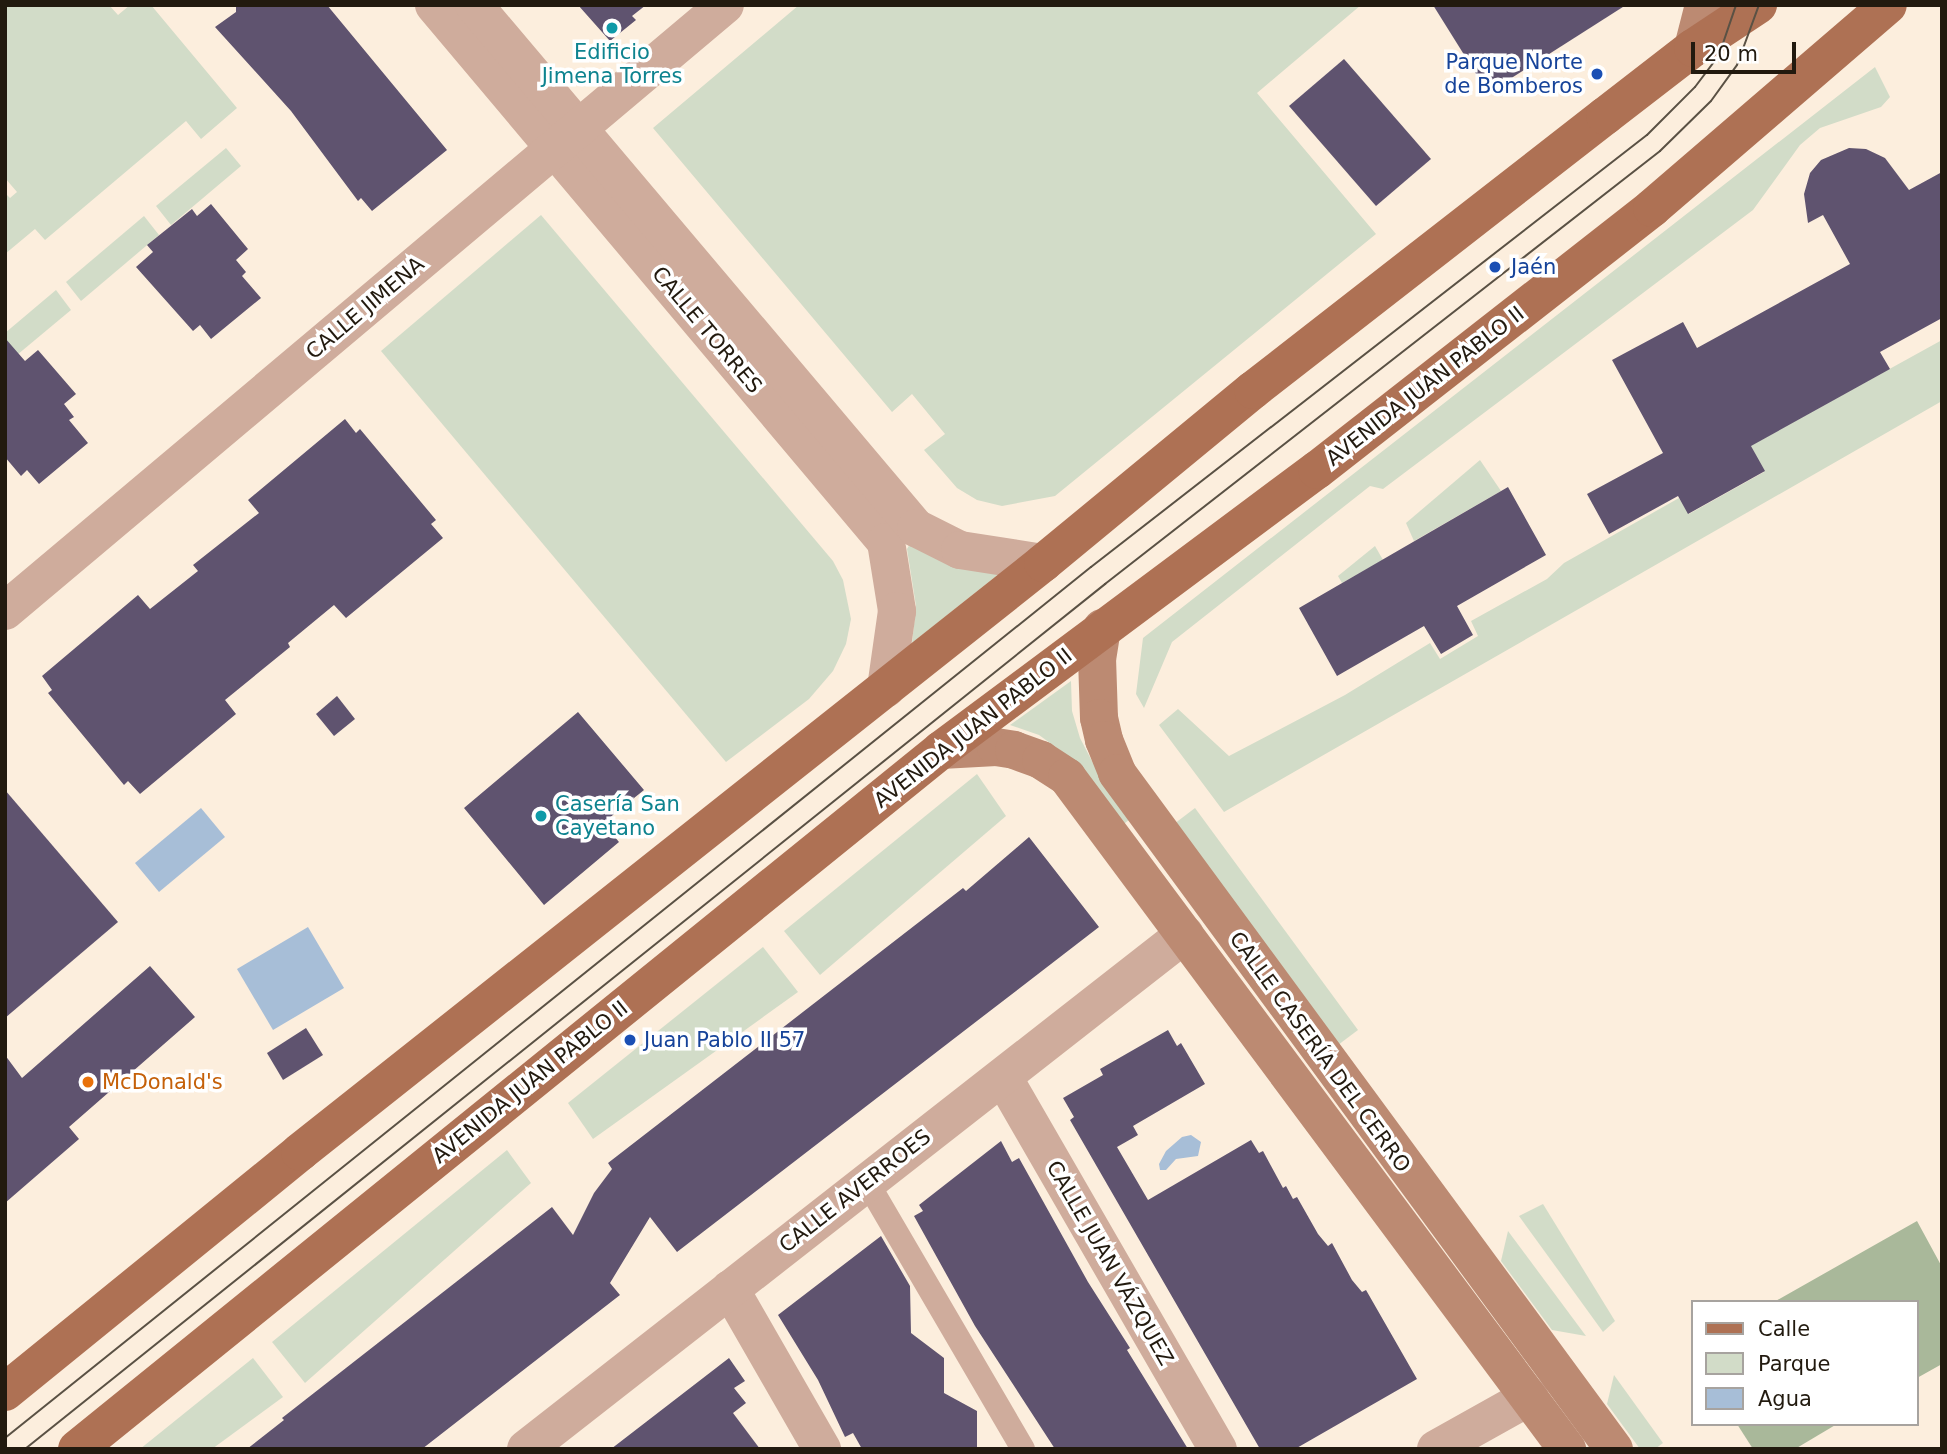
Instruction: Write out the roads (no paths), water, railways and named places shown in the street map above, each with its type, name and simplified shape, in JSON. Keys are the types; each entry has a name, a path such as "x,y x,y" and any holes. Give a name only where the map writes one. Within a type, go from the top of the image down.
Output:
{"main road":[{"path":"1693,48 1704,5"},
{"path":"5,1392 300,1152 1042,563 1262,383 1693,48 1758,5"},
{"name":"AVENIDA JUAN PABLO II","path":"77,1449 941,750 1317,470 1652,208 1877,9"},
{"name":"CALLE CASERÍA DEL CERRO","path":"1102,628 1097,658 1099,718 1117,773 1614,1449"},
{"name":"CALLE CASERÍA DEL CERRO","path":"941,750 996,747 1014,750 1041,760 1067,777 1567,1449"}],"street":[{"name":"CALLE TORRES","path":"434,5 566,139 916,528 960,550 1042,563"},
{"name":"CALLE TORRES","path":"474,5 566,139 886,542 897,611 886,688"},
{"name":"CALLE JIMENA","path":"5,611 724,5"},
{"name":"CALLE AVERROES","path":"526,1449 1185,934"},
{"name":"CALLE JUAN VÁZQUEZ","path":"1003,1077 1218,1449"},
{"path":"867,1182 1023,1449"},
{"path":"730,1289 822,1449"},
{"path":"1436,1449 1529,1397"}],"water":[{"path":"201,808 225,837 159,892 135,863"},
{"path":"308,927 344,988 273,1030 237,969"},
{"path":"1191,1135 1201,1142 1198,1156 1176,1159 1166,1170 1160,1170 1159,1164 1166,1151 1182,1137"}],"tram line":[{"path":"5,1438 1091,567 1647,135 1695,87 1719,55 1736,5"},
{"path":"25,1449 1105,584 1660,151 1711,101 1737,65 1759,5"}],"place":[{"name":"Edificio Jimena Torres","path":"612,28"},
{"name":"Parque Norte de Bomberos","path":"1597,74"},
{"name":"Jaén","path":"1495,267"},
{"name":"Casería San Cayetano","path":"541,816"},
{"name":"Juan Pablo II 57","path":"630,1040"},
{"name":"McDonald's","path":"88,1082"}]}
